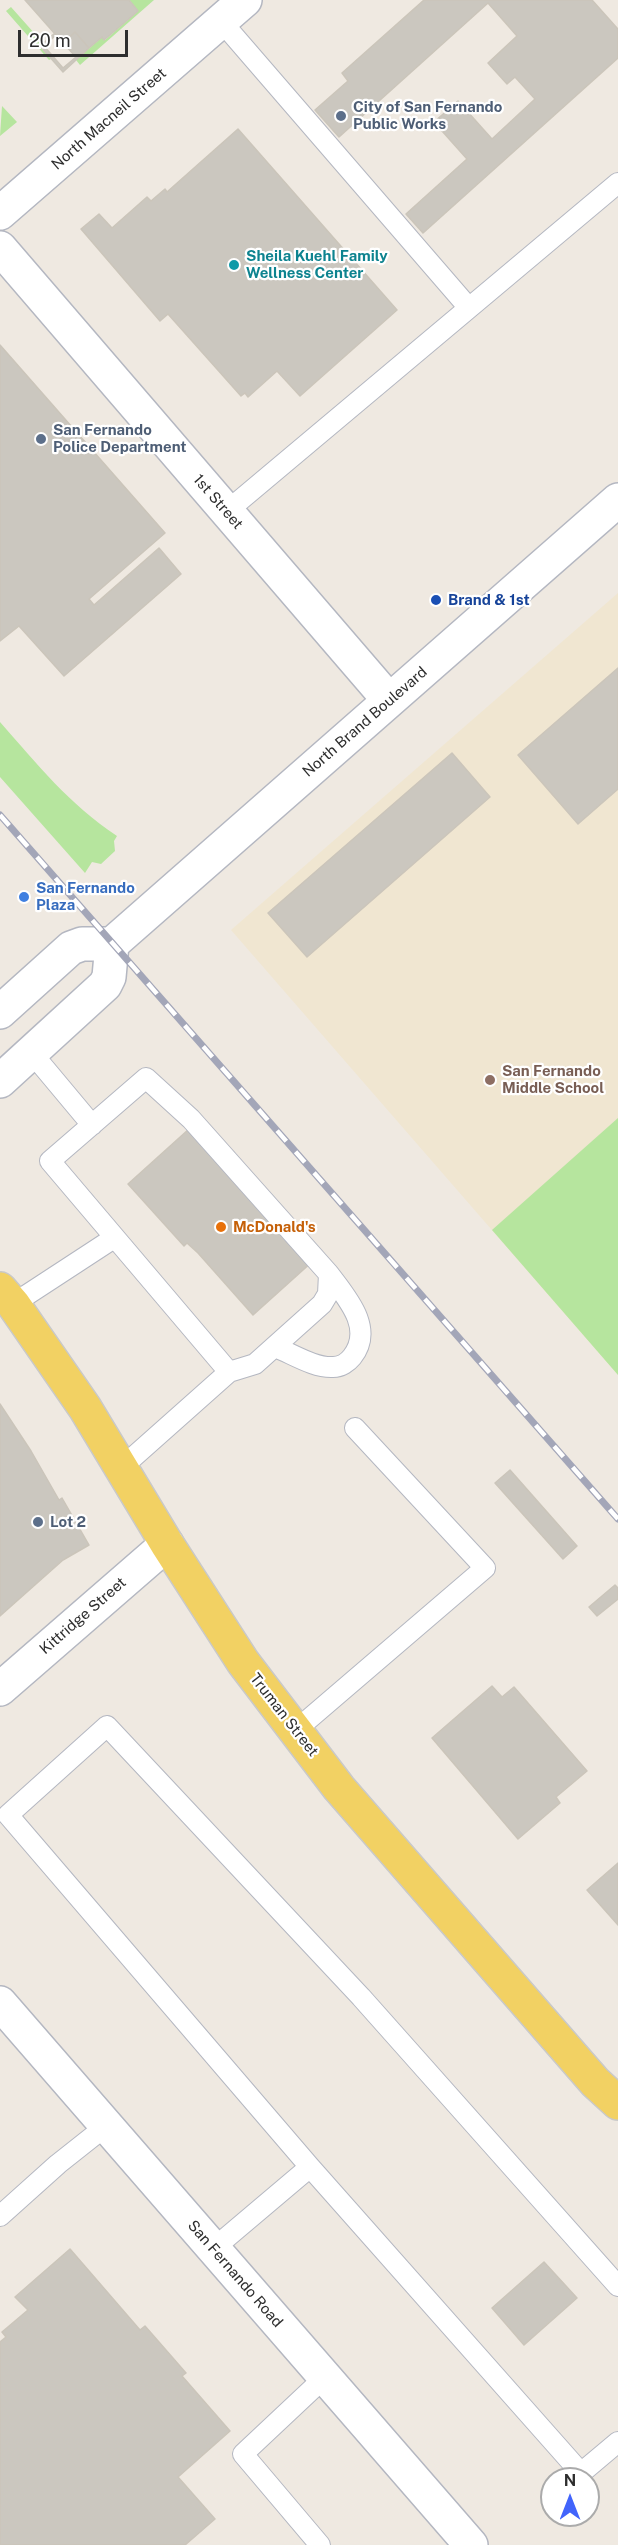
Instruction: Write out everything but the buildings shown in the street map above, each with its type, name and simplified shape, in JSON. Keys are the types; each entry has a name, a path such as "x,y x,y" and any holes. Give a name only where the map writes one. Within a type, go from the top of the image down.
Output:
{"main road":[{"name":"Truman Street","path":"7,1296 85,1408 167,1544 243,1662 339,1788 595,2082 618,2103"}],"street":[{"name":"North Macneil Street","path":"0,213 233,10"},
{"name":"1st Street","path":"0,248 389,700"},
{"name":"North Brand Boulevard","path":"112,944 618,500"},
{"path":"0,1012 71,948 82,944 112,944 109,977 105,985 0,1081"},
{"name":"Kittridge Street","path":"0,1689 167,1544"},
{"name":"San Fernando Road","path":"0,2003 471,2545"}],"lane":[{"path":"233,10 469,308"},
{"path":"226,512 618,183"},
{"path":"31,1052 92,1125"},
{"path":"229,1372 50,1161 146,1078 191,1119 329,1274 358,1315 361,1334 357,1351 348,1362 334,1367 317,1365 275,1347"},
{"path":"7,1296 114,1238"},
{"path":"121,1468 229,1372 255,1364 322,1305 328,1294 329,1274"},
{"path":"296,1730 485,1568 355,1428"},
{"path":"618,2286 361,1997 107,1726 8,1815 310,2167 581,2473 618,2442"},
{"path":"2,2209 106,2126"},
{"path":"213,2250 310,2167"},
{"path":"308,2541 243,2454 325,2377"}],"shaded area":[{"name":"San Fernando Middle School","path":"618,593 618,1375 231,930"}],"green space":[{"path":"129,0 154,0 80,65 76,60 102,37 105,40 138,11"},
{"path":"11,7 43,43 40,47 51,59 49,60 6,11"},
{"path":"2,106 17,122 0,136"},
{"path":"0,722 69,797 117,836 114,841 115,851 101,864 92,862 85,873 0,777"},
{"path":"618,1118 618,1375 492,1230"}],"railway":[{"path":"0,815 618,1519"}],"place":[{"name":"City of San Fernando Public Works","path":"341,116"},
{"name":"Sheila Kuehl Family Wellness Center","path":"234,265"},
{"name":"San Fernando Police Department","path":"41,439"},
{"name":"Brand & 1st","path":"436,600"},
{"name":"San Fernando Plaza","path":"24,897"},
{"name":"San Fernando Middle School","path":"490,1080"},
{"name":"McDonald's","path":"221,1227"},
{"name":"Lot 2","path":"38,1522"}]}
